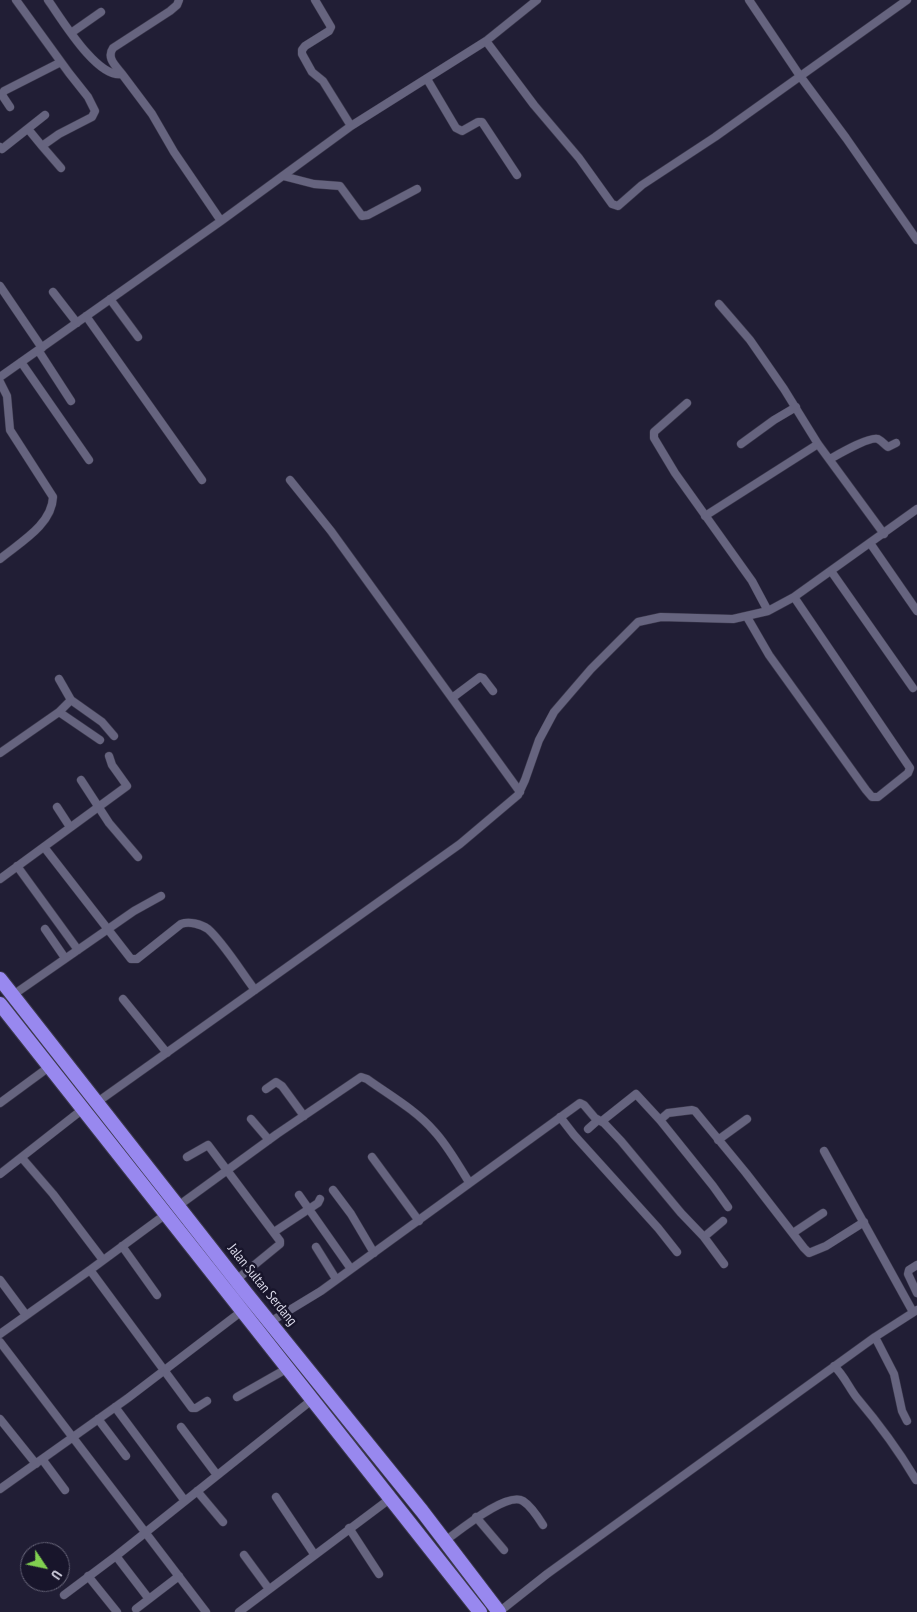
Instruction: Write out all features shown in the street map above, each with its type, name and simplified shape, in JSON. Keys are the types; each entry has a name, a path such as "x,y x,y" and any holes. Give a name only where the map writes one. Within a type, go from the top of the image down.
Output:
{"highway":[{"name":"Jalan Sultan Serdang","path":"0,978 96,1103 445,1541 499,1612"},
{"path":"1,1008 83,1108 480,1612"},
{"path":"344,1439 356,1429"}],"street":[{"path":"16,0 95,110 94,114 42,146"},
{"path":"48,0 82,48 113,74 122,74"},
{"path":"179,0 177,5 170,11 113,48 110,52 110,58 152,114 174,152 221,221"},
{"path":"315,0 331,27 305,46 302,54 313,74 322,81 351,126"},
{"path":"0,377 221,221 351,126 486,41 537,0"},
{"path":"748,0 917,240"},
{"path":"486,41 614,206 618,206 642,185 715,137 906,0"},
{"path":"71,33 102,12"},
{"path":"10,107 2,95 4,91 61,62"},
{"path":"427,79 456,128 462,131 478,122 482,122 518,175"},
{"path":"0,147 2,149 46,115"},
{"path":"28,129 61,168"},
{"path":"283,176 314,184 340,186 362,216 368,215 417,188"},
{"path":"2,291 71,400"},
{"path":"53,292 77,323"},
{"path":"110,299 138,337"},
{"path":"719,304 750,340 796,407 818,444 884,534"},
{"path":"86,316 202,480"},
{"path":"21,362 90,460"},
{"path":"0,382 7,396 10,430 53,497 52,505 46,517 31,535 0,559"},
{"path":"687,403 654,432 654,438 705,516 752,580 768,611"},
{"path":"742,444 774,420 796,407"},
{"path":"830,459 874,439 880,440 888,447 896,443"},
{"path":"705,516 818,444"},
{"path":"290,480 331,530 520,792"},
{"path":"96,1103 460,844 515,799 520,792 539,740 554,712 591,669 638,622 661,617 733,619 768,611 794,597 917,509"},
{"path":"870,543 917,610"},
{"path":"831,571 912,688"},
{"path":"747,617 769,655 866,790 872,797 878,797 908,773 910,768 794,597"},
{"path":"452,698 480,677 483,678 492,691"},
{"path":"59,679 71,700 102,722 114,736"},
{"path":"0,753 59,712 71,700"},
{"path":"59,712 100,740"},
{"path":"91,734 102,722"},
{"path":"0,879 127,786 112,765 109,756"},
{"path":"81,780 109,823 138,858"},
{"path":"57,807 70,827"},
{"path":"44,847 131,959 134,960 143,955 184,923 202,926 218,941 255,990"},
{"path":"17,866 78,950"},
{"path":"13,995 134,911 161,896"},
{"path":"45,929 65,958"},
{"path":"123,1000 167,1053"},
{"path":"0,1103 49,1067"},
{"path":"178,1206 354,1081 363,1078 410,1110 434,1130 469,1182"},
{"path":"266,1089 276,1082 282,1086 304,1116"},
{"path":"588,1129 636,1094 660,1120 728,1207"},
{"path":"270,1322 300,1305 374,1253 578,1103 582,1103 600,1120 641,1164 724,1264"},
{"path":"0,1174 83,1108"},
{"path":"660,1120 668,1113 694,1110 804,1248 811,1253 826,1246 864,1222"},
{"path":"560,1116 574,1136 658,1228 677,1252"},
{"path":"251,1118 269,1140"},
{"path":"718,1140 747,1119"},
{"path":"187,1157 207,1144 274,1232 281,1244 236,1280"},
{"path":"499,1612 547,1574 834,1366 915,1311 824,1151"},
{"path":"372,1157 419,1221"},
{"path":"22,1158 53,1194 103,1260"},
{"path":"333,1190 351,1214 374,1253"},
{"path":"299,1195 351,1269"},
{"path":"274,1232 318,1203 320,1199"},
{"path":"793,1233 823,1213"},
{"path":"0,1334 166,1214"},
{"path":"704,1238 723,1221"},
{"path":"122,1246 157,1294"},
{"path":"316,1247 336,1279"},
{"path":"917,1265 909,1270 908,1274 917,1293"},
{"path":"90,1270 192,1408 196,1408 207,1401"},
{"path":"0,1280 26,1315"},
{"path":"0,1489 115,1407 242,1311"},
{"path":"875,1337 894,1374 902,1411 907,1421"},
{"path":"0,1342 206,1612"},
{"path":"834,1366 898,1450 916,1480"},
{"path":"237,1398 288,1368"},
{"path":"64,1595 116,1556 313,1399"},
{"path":"115,1407 185,1501"},
{"path":"0,1419 65,1490"},
{"path":"98,1419 126,1456"},
{"path":"181,1427 217,1475"},
{"path":"197,1492 223,1522"},
{"path":"276,1497 314,1554"},
{"path":"239,1612 391,1498"},
{"path":"445,1541 476,1517 497,1504 516,1499 529,1506 543,1525"},
{"path":"476,1517 504,1550"},
{"path":"350,1528 379,1574"},
{"path":"244,1555 269,1589"},
{"path":"116,1556 149,1599"},
{"path":"88,1576 117,1612"},
{"path":"136,1609 179,1576"}]}
